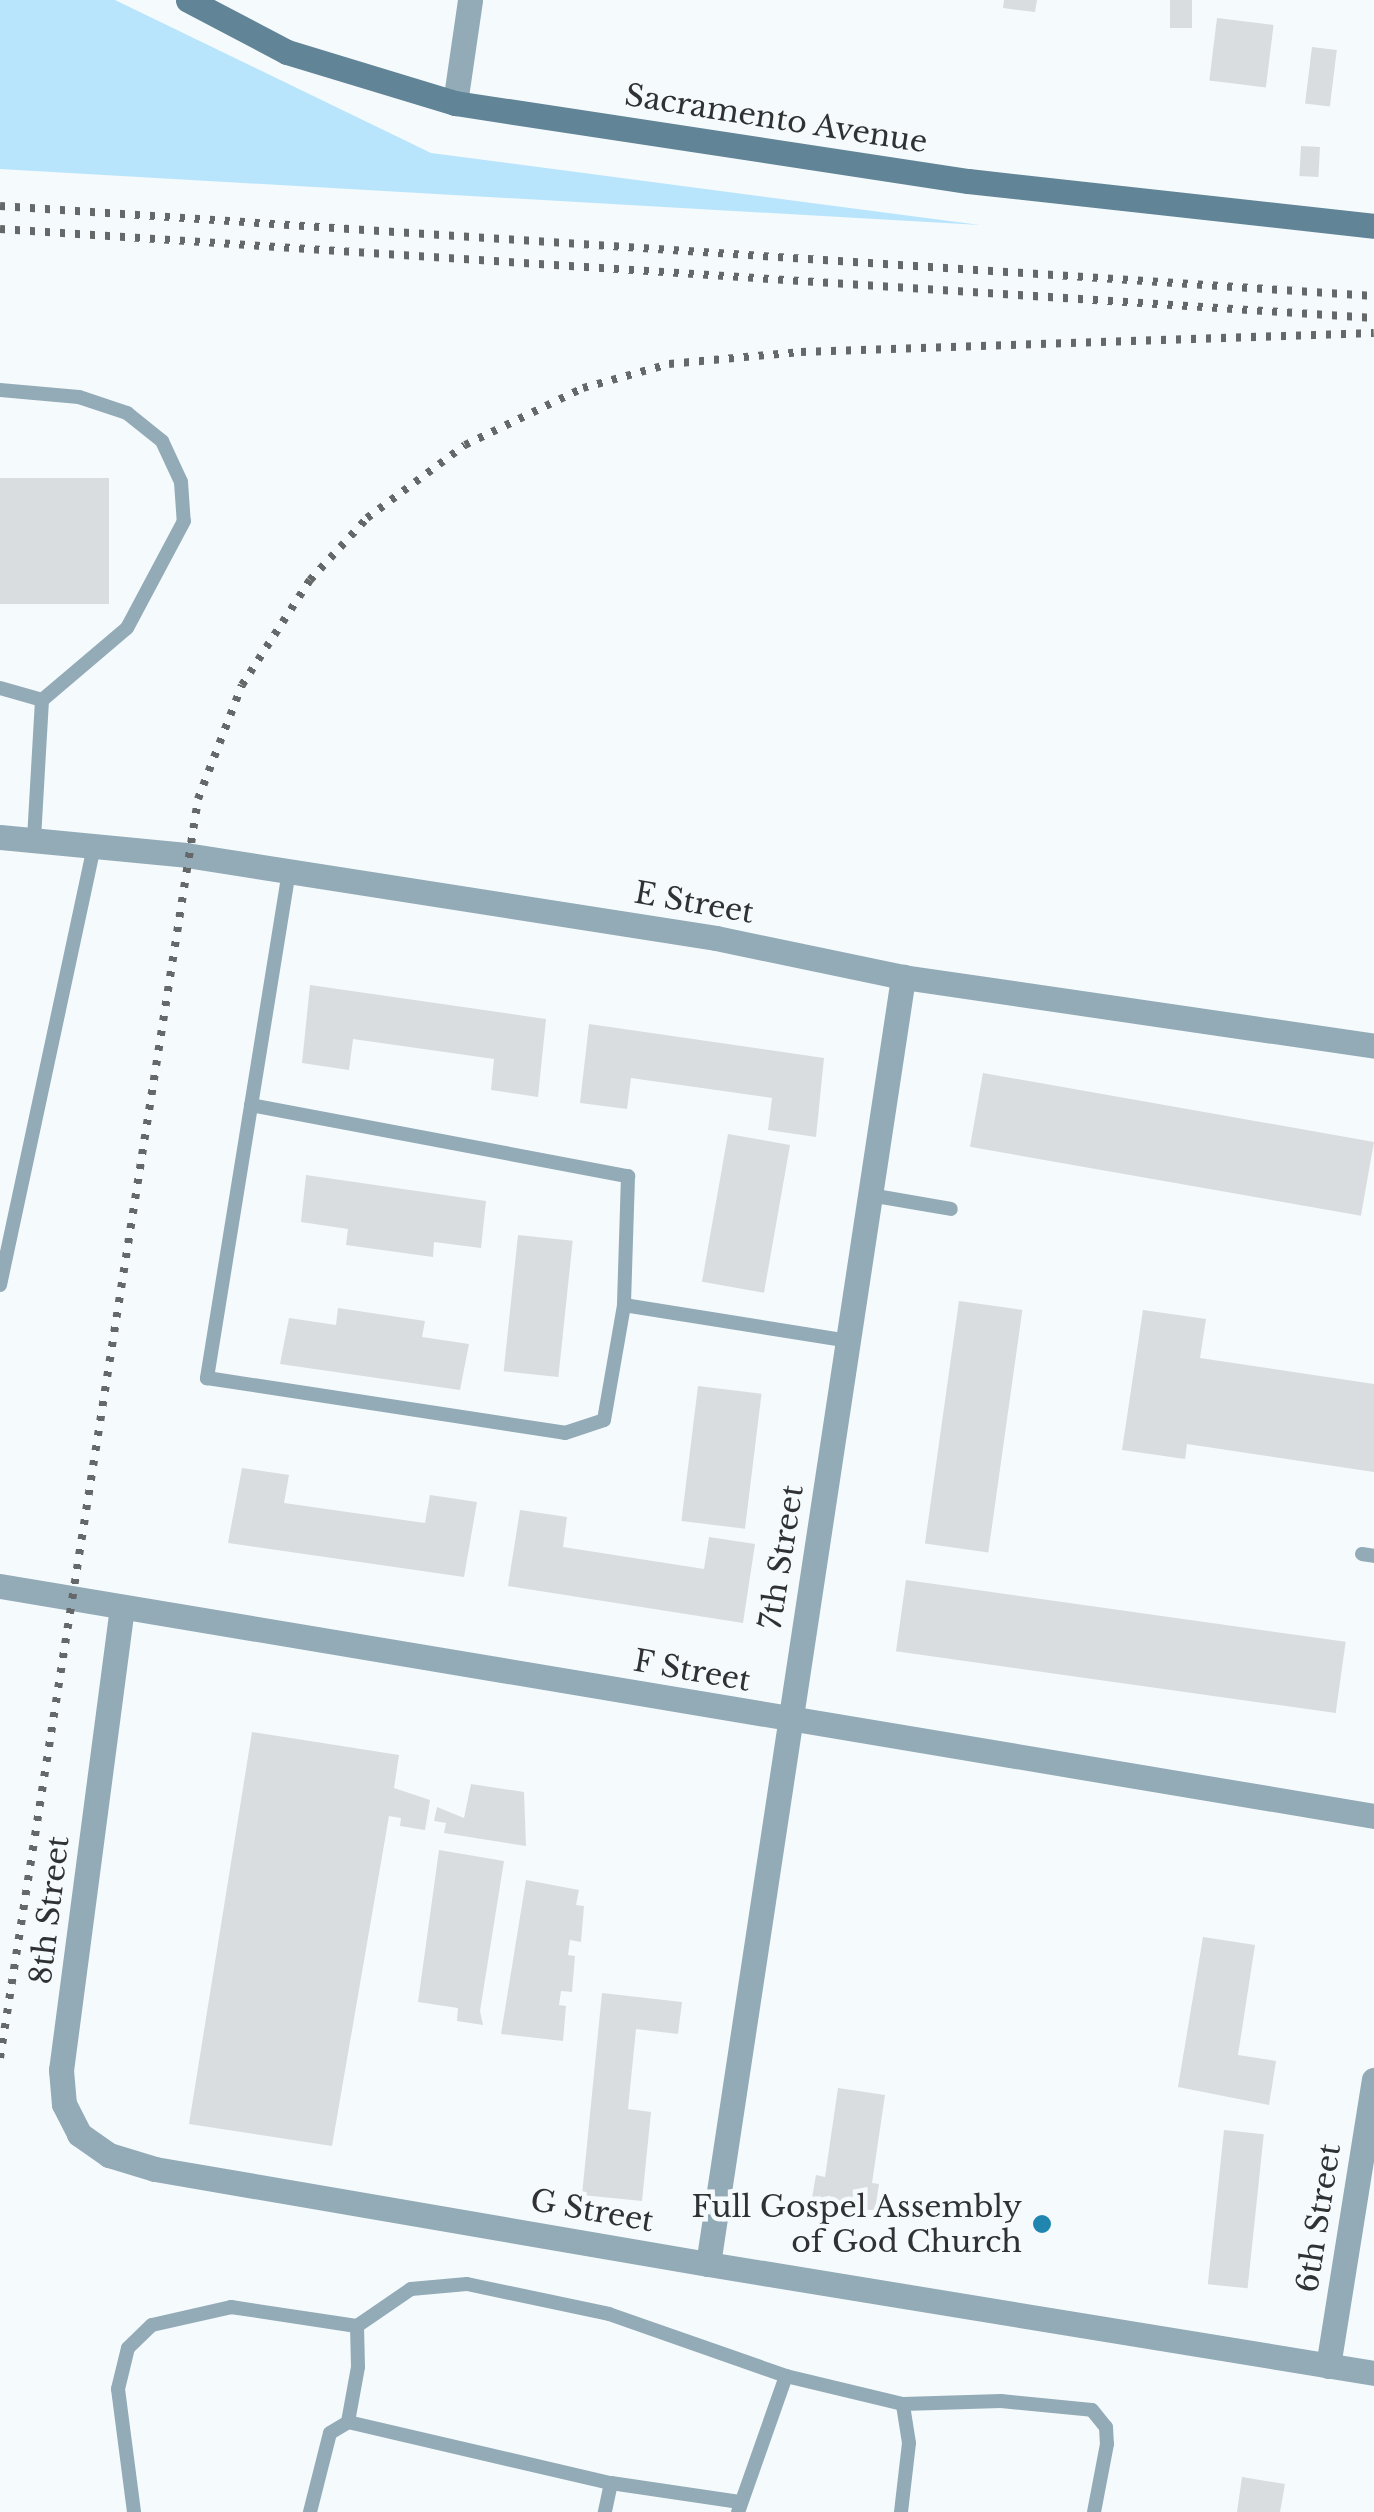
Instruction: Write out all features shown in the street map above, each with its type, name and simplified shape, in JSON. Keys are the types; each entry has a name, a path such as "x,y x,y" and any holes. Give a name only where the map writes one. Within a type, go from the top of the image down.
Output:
{"main road":[{"name":"Sacramento Avenue","path":"188,0 287,52 455,103 987,184 1374,226"}],"street":[{"path":"455,103 470,0"},
{"name":"E Street","path":"0,837 94,845 289,871 716,938 903,978 1374,1046"},
{"name":"7th Street","path":"708,2264 903,978"},
{"name":"F Street","path":"0,1586 1374,1816"},
{"name":"8th Street","path":"122,1606 62,2070 64,2104 79,2134 108,2155 155,2169"},
{"name":"6th Street","path":"1328,2366 1374,2080"},
{"name":"G Street","path":"155,2169 1374,2373"}],"lane":[{"path":"0,390 79,397 127,414 162,441 182,482 184,521 127,628 42,700 34,839"},
{"path":"0,688 42,700"},
{"path":"0,1285 94,845"},
{"path":"251,1106 628,1176 624,1305 604,1420 565,1433 207,1378 289,871"},
{"path":"870,1196 951,1209"},
{"path":"624,1305 848,1341"},
{"path":"134,2512 118,2389 128,2348 152,2325 231,2307 357,2326 411,2289 466,2284 609,2314 786,2376 903,2404 1001,2401 1092,2410 1106,2426 1107,2444 1094,2512"},
{"path":"348,2422 358,2366 357,2326"},
{"path":"310,2512 330,2433 348,2422 611,2483 739,2507 786,2376"},
{"path":"901,2512 909,2443 903,2404"},
{"path":"605,2512 611,2483"}],"shaded area":[{"path":"0,0 115,0 431,153 980,225 0,169"}],"building":[{"path":"1004,0 1037,0 1035,12 1003,8"},
{"path":"1170,0 1192,0 1192,28 1170,28"},
{"path":"1217,18 1274,25 1266,87 1209,81"},
{"path":"1312,47 1337,50 1330,107 1305,104"},
{"path":"1301,146 1320,147 1318,177 1299,176"},
{"path":"0,478 109,478 109,604 0,604"},
{"path":"310,985 546,1019 538,1097 491,1090 494,1059 353,1039 349,1070 302,1063"},
{"path":"589,1024 824,1058 816,1137 768,1130 772,1098 631,1078 627,1109 580,1103"},
{"path":"983,1073 1374,1142 1361,1216 970,1147"},
{"path":"728,1134 790,1145 764,1293 702,1282"},
{"path":"306,1175 486,1201 481,1248 434,1242 433,1257 346,1245 348,1229 301,1222"},
{"path":"518,1235 573,1241 558,1377 504,1371"},
{"path":"959,1301 1022,1310 988,1553 925,1544"},
{"path":"338,1308 425,1321 422,1337 469,1344 460,1390 280,1364 289,1318 336,1325"},
{"path":"1143,1310 1206,1319 1200,1358 1374,1384 1374,1472 1187,1444 1185,1459 1122,1450"},
{"path":"698,1386 762,1394 745,1529 681,1521"},
{"path":"242,1468 289,1475 284,1503 425,1523 430,1495 477,1502 464,1577 228,1543"},
{"path":"520,1510 567,1517 563,1547 704,1569 709,1537 755,1544 743,1623 508,1586"},
{"path":"906,1580 1346,1642 1336,1713 896,1651"},
{"path":"252,1732 399,1755 394,1788 430,1800 425,1830 400,1826 401,1818 389,1816 332,2146 189,2124"},
{"path":"471,1784 524,1792 526,1846 444,1833 446,1823 434,1821 437,1807 464,1818"},
{"path":"439,1850 504,1861 480,2011 483,2025 457,2021 458,2008 418,2002"},
{"path":"526,1880 579,1890 576,1905 584,1906 581,1942 570,1940 568,1955 575,1956 572,1992 561,1991 559,2005 566,2006 563,2041 501,2034"},
{"path":"1203,1937 1255,1945 1238,2055 1276,2061 1269,2105 1178,2087"},
{"path":"602,1993 682,2002 678,2034 636,2029 628,2109 651,2112 642,2201 582,2195"},
{"path":"838,2088 885,2095 872,2183 879,2184 875,2210 832,2209 834,2201 812,2198 816,2175 825,2177"},
{"path":"1224,2130 1264,2134 1248,2288 1208,2284"},
{"path":"1242,2477 1285,2484 1280,2512 1237,2512"}],"railway":[{"path":"0,206 1374,296"},
{"path":"0,229 1374,318"},
{"path":"0,2058 198,799 242,685 310,580 367,518 465,445 583,388 669,364 801,352 1374,333"}],"place":[{"name":"Full Gospel Assembly of God Church","path":"1042,2224"}]}
